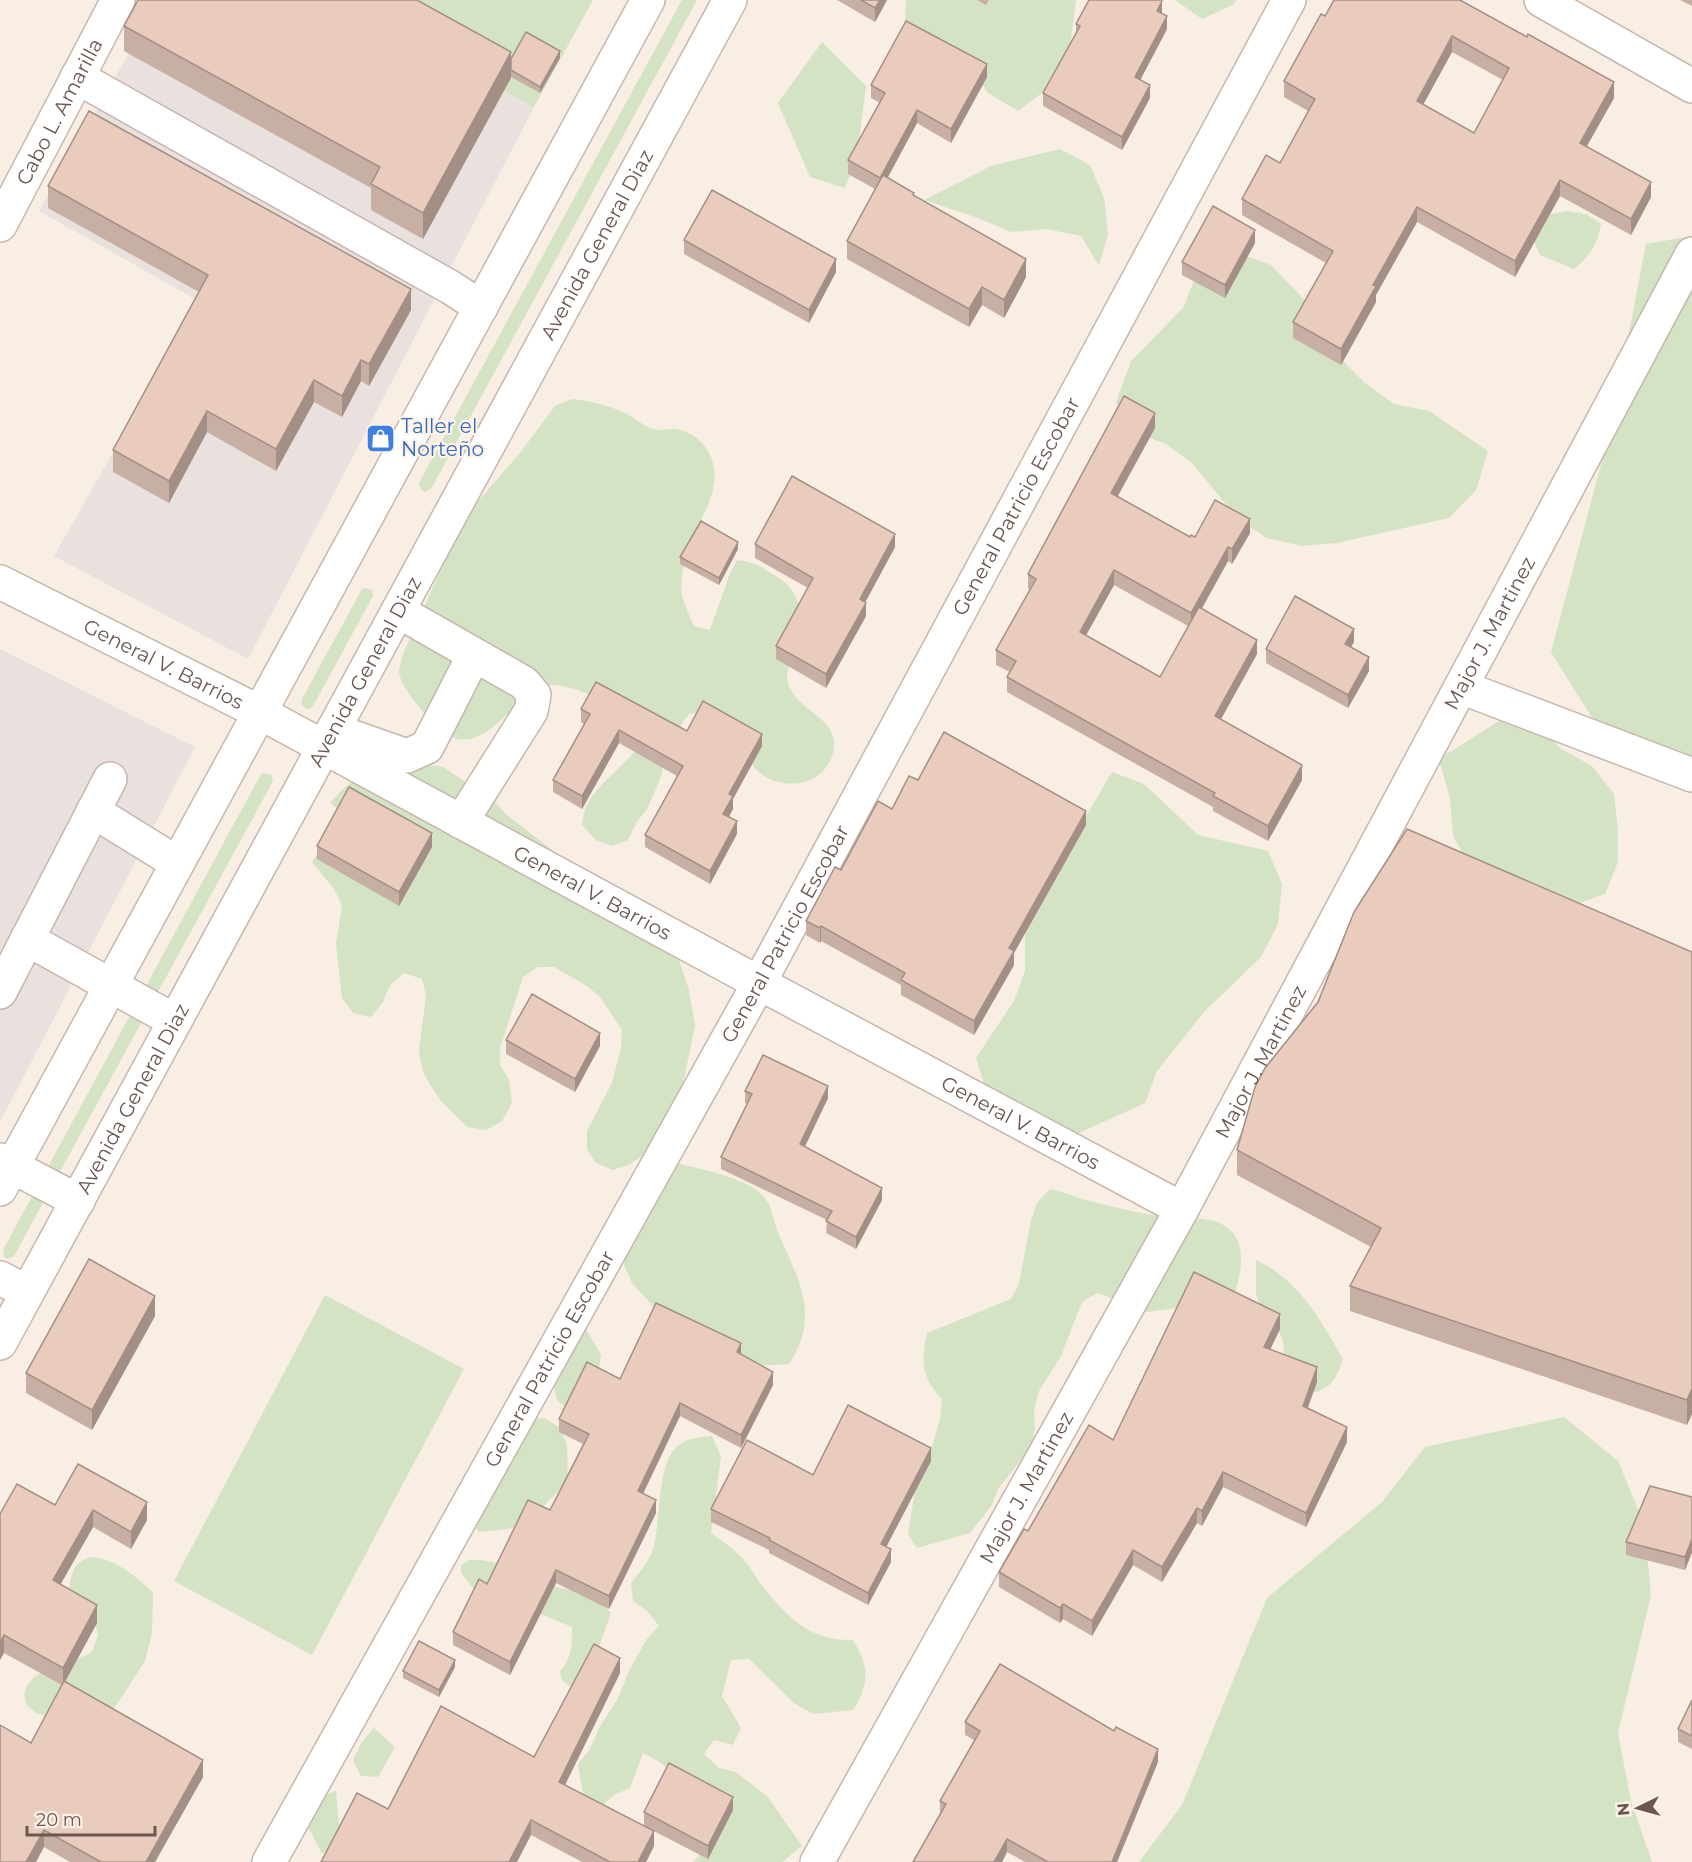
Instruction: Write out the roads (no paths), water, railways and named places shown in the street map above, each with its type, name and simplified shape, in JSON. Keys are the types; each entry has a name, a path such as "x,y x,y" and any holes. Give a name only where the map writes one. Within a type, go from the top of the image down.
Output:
{"street":[{"name":"Cabo L. Amarilla","path":"0,225 118,0"},
{"path":"78,1200 4,1172 111,984 648,0"},
{"name":"Avenida General Diaz","path":"0,1343 14,1285 78,1200 730,0"},
{"name":"General Patricio Escobar","path":"269,1862 759,983 1289,0"},
{"path":"1541,0 1692,86"},
{"path":"77,77 481,307"},
{"name":"Major J. Martinez","path":"817,1862 1182,1209 1692,254"},
{"name":"General V. Barrios","path":"0,582 259,712 329,738 392,785 1182,1209"},
{"path":"398,611 524,683 534,695 531,711 461,822"},
{"path":"329,738 407,756 427,747 474,655"},
{"path":"1461,687 1692,775"},
{"path":"392,785 407,756"},
{"path":"0,992 110,779"},
{"path":"93,812 177,863"},
{"path":"27,939 175,1021"}],"place":[{"name":"Taller el Norteño","path":"380,438"}]}
